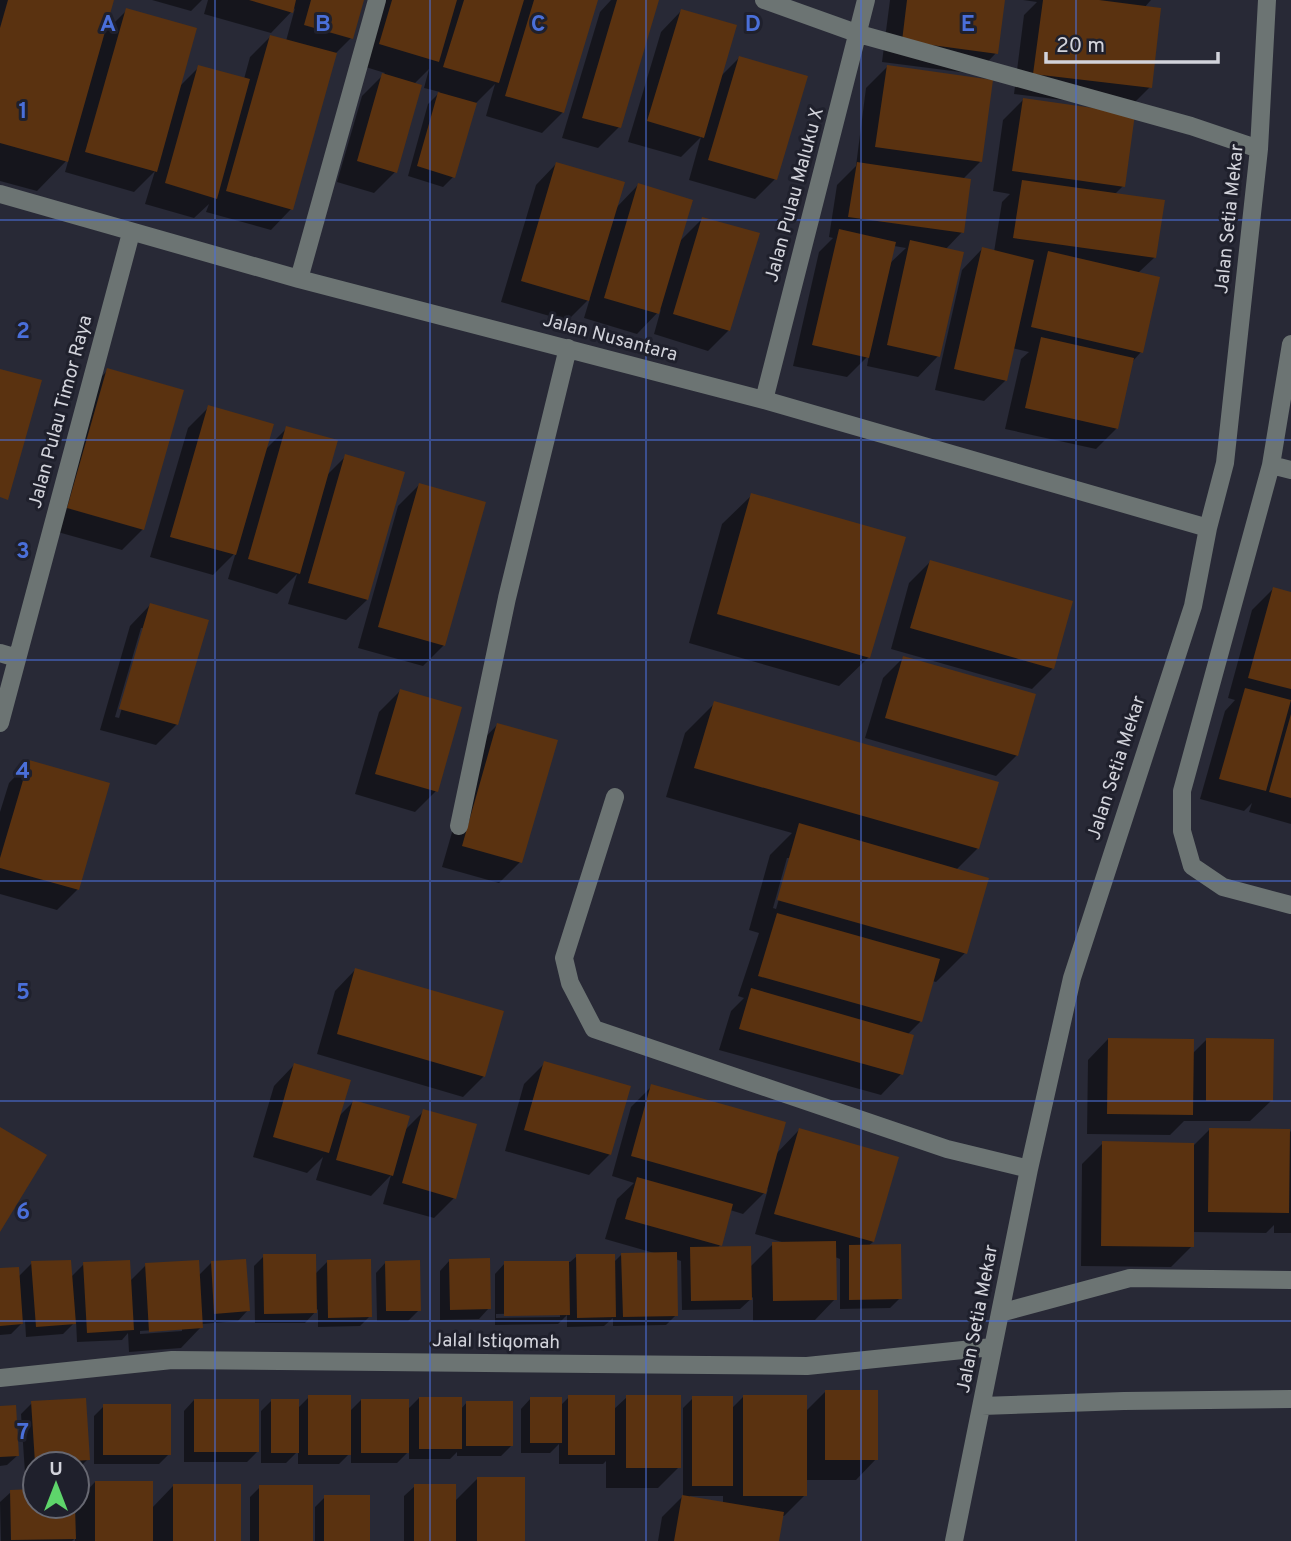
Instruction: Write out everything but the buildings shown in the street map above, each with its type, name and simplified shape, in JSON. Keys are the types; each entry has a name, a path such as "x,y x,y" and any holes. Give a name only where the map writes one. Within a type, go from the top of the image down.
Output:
{"street":[{"path":"299,279 377,0"},
{"path":"764,0 859,34 1191,126 1259,149"},
{"name":"Jalan Pulau Maluku X","path":"764,400 866,0"},
{"name":"Jalan Setia Mekar","path":"954,1541 1029,1169 1072,978 1193,606 1208,528 1225,463 1259,149 1267,0"},
{"name":"Jalan Nusantara","path":"0,194 299,279 764,400 1208,528"},
{"name":"Jalan Pulau Timor Raya","path":"0,723 9,655 131,233"},
{"path":"1291,344 1271,465 1182,791 1182,831 1192,866 1223,887 1291,905"},
{"path":"459,826 507,598 568,348"},
{"path":"1271,465 1291,470"},
{"path":"615,797 565,958 570,983 594,1029 947,1149 1029,1169"},
{"path":"1000,1313 1130,1278 1291,1279"},
{"name":"Jalal Istiqomah","path":"0,1378 172,1360 807,1366 992,1347"},
{"path":"982,1406 1291,1399"}]}
